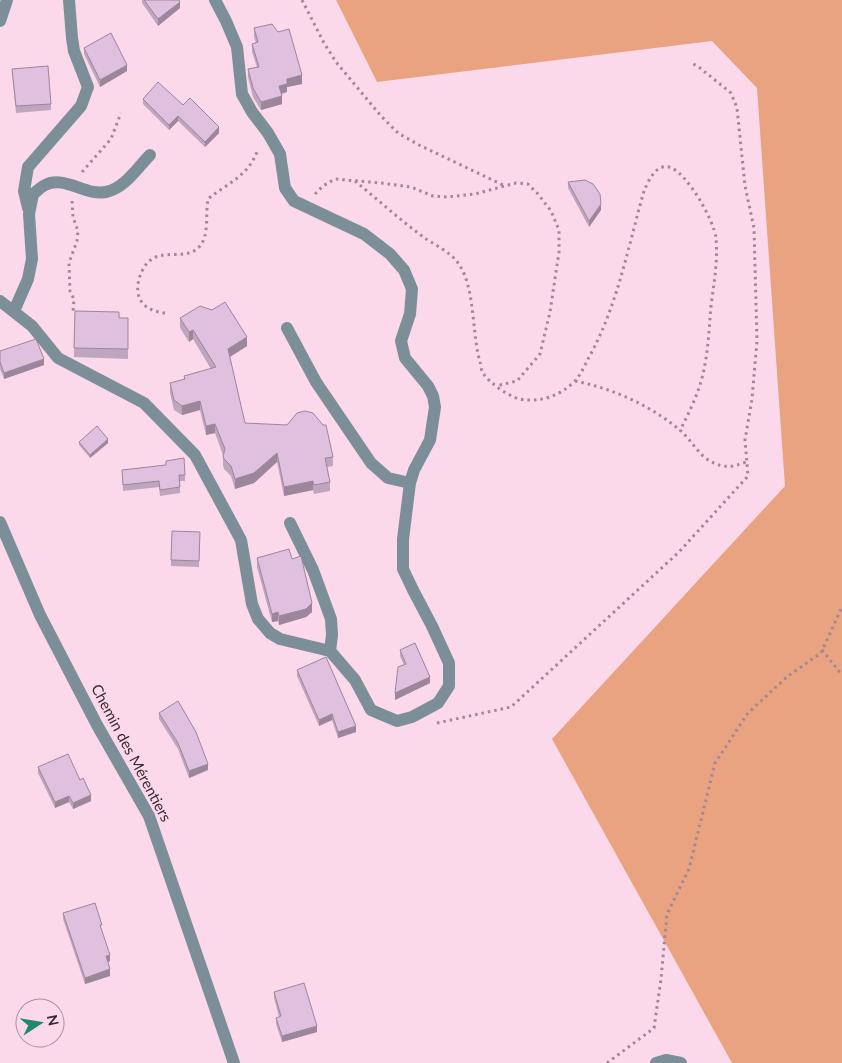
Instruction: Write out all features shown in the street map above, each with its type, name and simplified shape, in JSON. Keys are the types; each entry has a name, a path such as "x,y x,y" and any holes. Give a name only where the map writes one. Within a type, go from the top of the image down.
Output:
{"street":[{"path":"0,21 7,0"},
{"path":"14,311 28,279 32,259 29,214 24,191 28,166 81,106 88,86 74,51 70,0"},
{"path":"0,301 32,326 58,358 144,403 195,455 242,540 252,604 258,619 270,633 280,640 330,651 355,680 371,710 397,721 412,717 438,703 449,686 449,662 403,569 403,539 410,483 414,470 430,440 435,407 433,396 428,386 405,358 401,341 410,314 412,289 404,270 390,254 364,234 294,201 285,188 280,154 242,94 237,47 215,0"},
{"path":"29,214 33,194 45,184 58,182 90,191 106,192 125,182 150,155"},
{"path":"287,328 316,382 371,463 388,478 410,483"},
{"name":"Chemin des Mérentiers","path":"0,522 40,615 97,725 149,816 234,1063"},
{"path":"290,523 313,570 331,619 330,651"},
{"path":"656,1063 666,1060 681,1063"}],"path":[{"path":"302,0 336,62 381,116 398,133 419,145 504,185"},
{"path":"435,724 511,707 679,552 748,476 745,440 752,399 758,341 754,228 745,186 737,108 731,93 690,62"},
{"path":"73,312 74,299 70,291 69,263 78,231 73,217 72,203 75,187 86,165 111,139 121,113"},
{"path":"165,313 150,309 141,302 138,293 138,283 146,265 157,257 191,253 199,248 204,240 208,199 241,176 249,168 256,156 260,137 266,131"},
{"path":"355,181 422,236 452,257 460,266 467,284 476,350 483,373 496,386 512,396 523,400 538,401 557,395 575,381 595,346 611,307 650,176 661,168 668,166 677,171 695,192 710,218 716,234 717,255 702,378 680,431"},
{"path":"310,208 313,195 335,179 411,187 433,196 475,194 504,185 528,184 551,210 559,230 559,252 551,304 540,354 517,381 496,386"},
{"path":"575,381 596,385 623,395 648,408 680,431 710,461 730,468 746,462"},
{"path":"607,1063 654,1028 667,914 689,869 715,763 748,713 788,676 821,653 842,607"},
{"path":"822,649 842,675"}],"shaded area":[{"path":"336,0 842,0 842,1063 732,1063 552,739 785,486 757,88 712,41 377,82"}],"building":[{"path":"144,0 179,0 180,2 158,19"},
{"path":"272,24 278,32 289,29 302,75 287,79 287,84 279,86 282,96 261,102 253,88 248,69 259,67 252,44 258,42 254,28"},
{"path":"111,33 127,65 100,80 84,48"},
{"path":"48,66 51,104 16,106 12,69"},
{"path":"158,82 183,105 190,98 219,127 205,142 178,116 169,125 143,99"},
{"path":"585,180 593,184 600,194 601,204 589,221 568,182"},
{"path":"225,302 247,337 228,349 245,423 287,425 297,413 305,411 313,413 323,425 326,425 333,457 325,458 330,482 314,485 313,481 284,487 277,453 254,473 235,479 231,466 224,459 225,449 215,424 206,426 200,401 182,406 174,400 170,383 185,379 184,376 216,367 193,330 189,332 180,318 200,306 212,310"},
{"path":"75,311 119,312 119,318 128,318 128,349 74,348"},
{"path":"36,339 44,359 4,373 0,362 0,351"},
{"path":"97,426 108,439 90,455 79,442"},
{"path":"184,458 185,475 179,475 180,487 160,490 159,481 123,485 122,470 166,465 166,461"},
{"path":"172,531 200,532 199,561 171,560"},
{"path":"289,549 292,559 301,556 312,603 306,609 279,616 278,612 272,614 257,558"},
{"path":"415,643 430,677 395,693 398,667 406,664 400,650"},
{"path":"326,657 356,726 338,732 332,714 319,720 297,670"},
{"path":"178,701 196,732 208,764 189,771 178,743 159,713"},
{"path":"68,754 80,780 83,778 91,795 73,803 69,796 55,802 38,767"},
{"path":"95,903 110,955 106,956 110,969 85,978 63,913"},
{"path":"304,983 317,1026 282,1036 276,1018 281,1016 274,992"}]}
